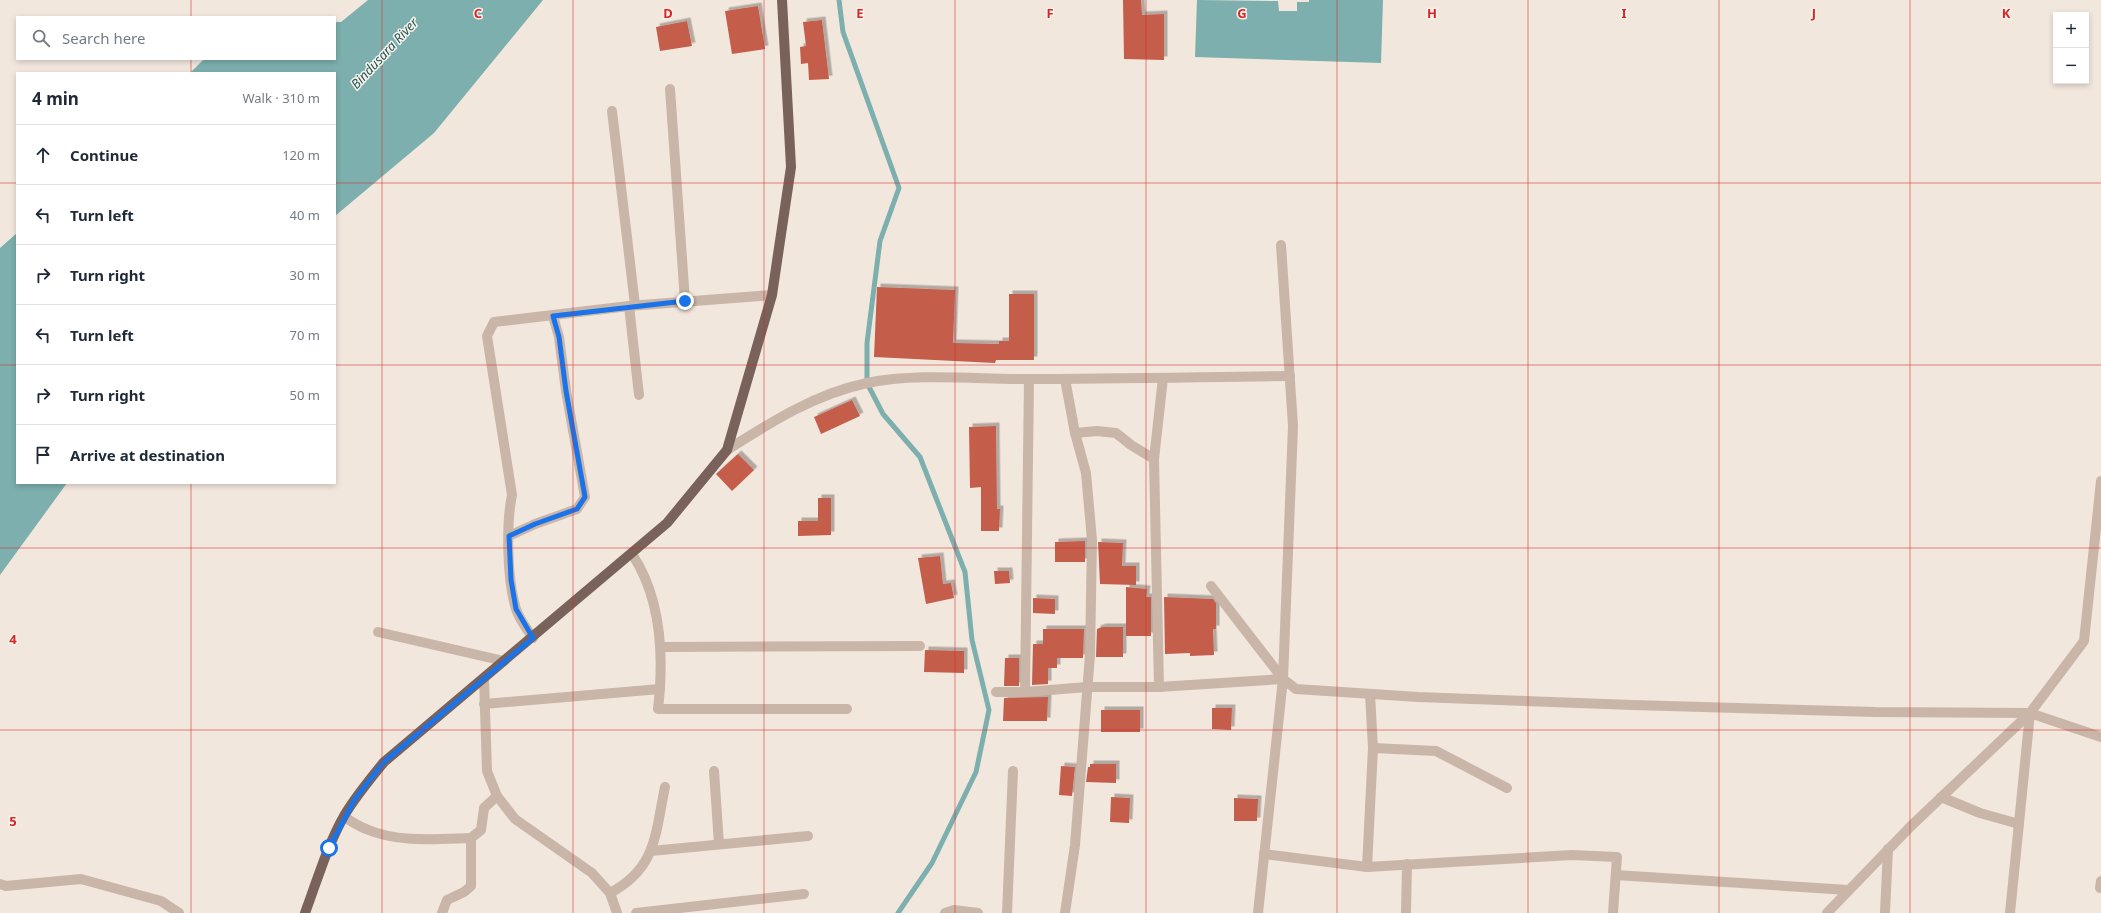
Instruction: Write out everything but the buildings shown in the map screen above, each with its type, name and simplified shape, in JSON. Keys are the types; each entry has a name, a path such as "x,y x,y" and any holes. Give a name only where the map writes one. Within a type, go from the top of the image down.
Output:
{"main road":[{"path":"305,913 329,848 344,817 355,799 384,762 667,524 727,450 772,295 791,167 782,0"}],"street":[{"path":"670,89 685,301"},
{"path":"612,111 640,395"},
{"path":"1258,913 1283,679 1293,426 1281,245"},
{"path":"533,638 516,609 511,580 508,515 512,496 487,336 494,322 632,306 772,295"},
{"path":"509,536 535,524 577,509 585,497 566,391 559,337 553,316"},
{"path":"727,450 771,422 811,400 867,383 909,379 1065,379 1290,376"},
{"path":"1159,687 1154,459 1163,378"},
{"path":"1025,692 1029,379"},
{"path":"1065,379 1075,433 1086,473 1092,540 1090,655 1075,845 1066,913"},
{"path":"1075,433 1097,431 1116,433 1154,459"},
{"path":"1827,913 1888,849 2030,712 2084,641 2101,480"},
{"path":"632,554 648,583 654,603 660,647 660,689 658,709 846,709"},
{"path":"1211,586 1283,679 1296,689 1370,694 1867,712 2030,712 2101,737"},
{"path":"378,632 504,661"},
{"path":"660,647 920,646"},
{"path":"484,678 486,771 497,796 515,819 592,873 610,893 617,913"},
{"path":"996,692 1025,692 1087,687 1159,687 1283,679"},
{"path":"484,704 660,689"},
{"path":"1367,867 1373,748 1370,694"},
{"path":"2010,913 2030,712"},
{"path":"1373,748 1436,751 1507,788"},
{"path":"714,771 719,844"},
{"path":"1007,913 1013,771"},
{"path":"610,893 627,884 641,869 651,851 664,786"},
{"path":"344,817 366,829 391,836 424,839 471,838 481,830 484,808 497,796"},
{"path":"1941,797 1980,813 2019,824"},
{"path":"651,851 808,836"},
{"path":"442,913 447,900 464,892 471,886 471,838"},
{"path":"1885,913 1888,849"},
{"path":"1264,854 1367,867 1572,855 1617,856 1613,913"},
{"path":"1406,913 1407,864"},
{"path":"1616,875 1848,890"},
{"path":"0,884 6,886 81,879 161,901 179,913"},
{"path":"636,913 804,894"},
{"path":"945,913 954,910 978,913"}],"water":[{"name":"Bindusara River","path":"368,0 543,0 434,133 336,215 336,72 191,72 203,60 336,60 336,22 341,22"},
{"path":"1197,0 1278,1 1279,11 1297,11 1297,2 1309,2 1309,0 1383,0 1381,63 1195,57"},
{"path":"16,234 16,484 66,484 0,575 0,248"}],"waterway":[{"path":"839,0 843,32 899,188 880,241 867,343 867,383 883,414 920,457 965,572 972,640 989,710 976,772 932,863 898,913"}],"route":[{"path":"329,848 344,817 355,799 384,762 533,638 516,609 511,580 509,536 557,515 577,509 585,497 566,391 559,337 553,316 629,306 685,301"}]}
